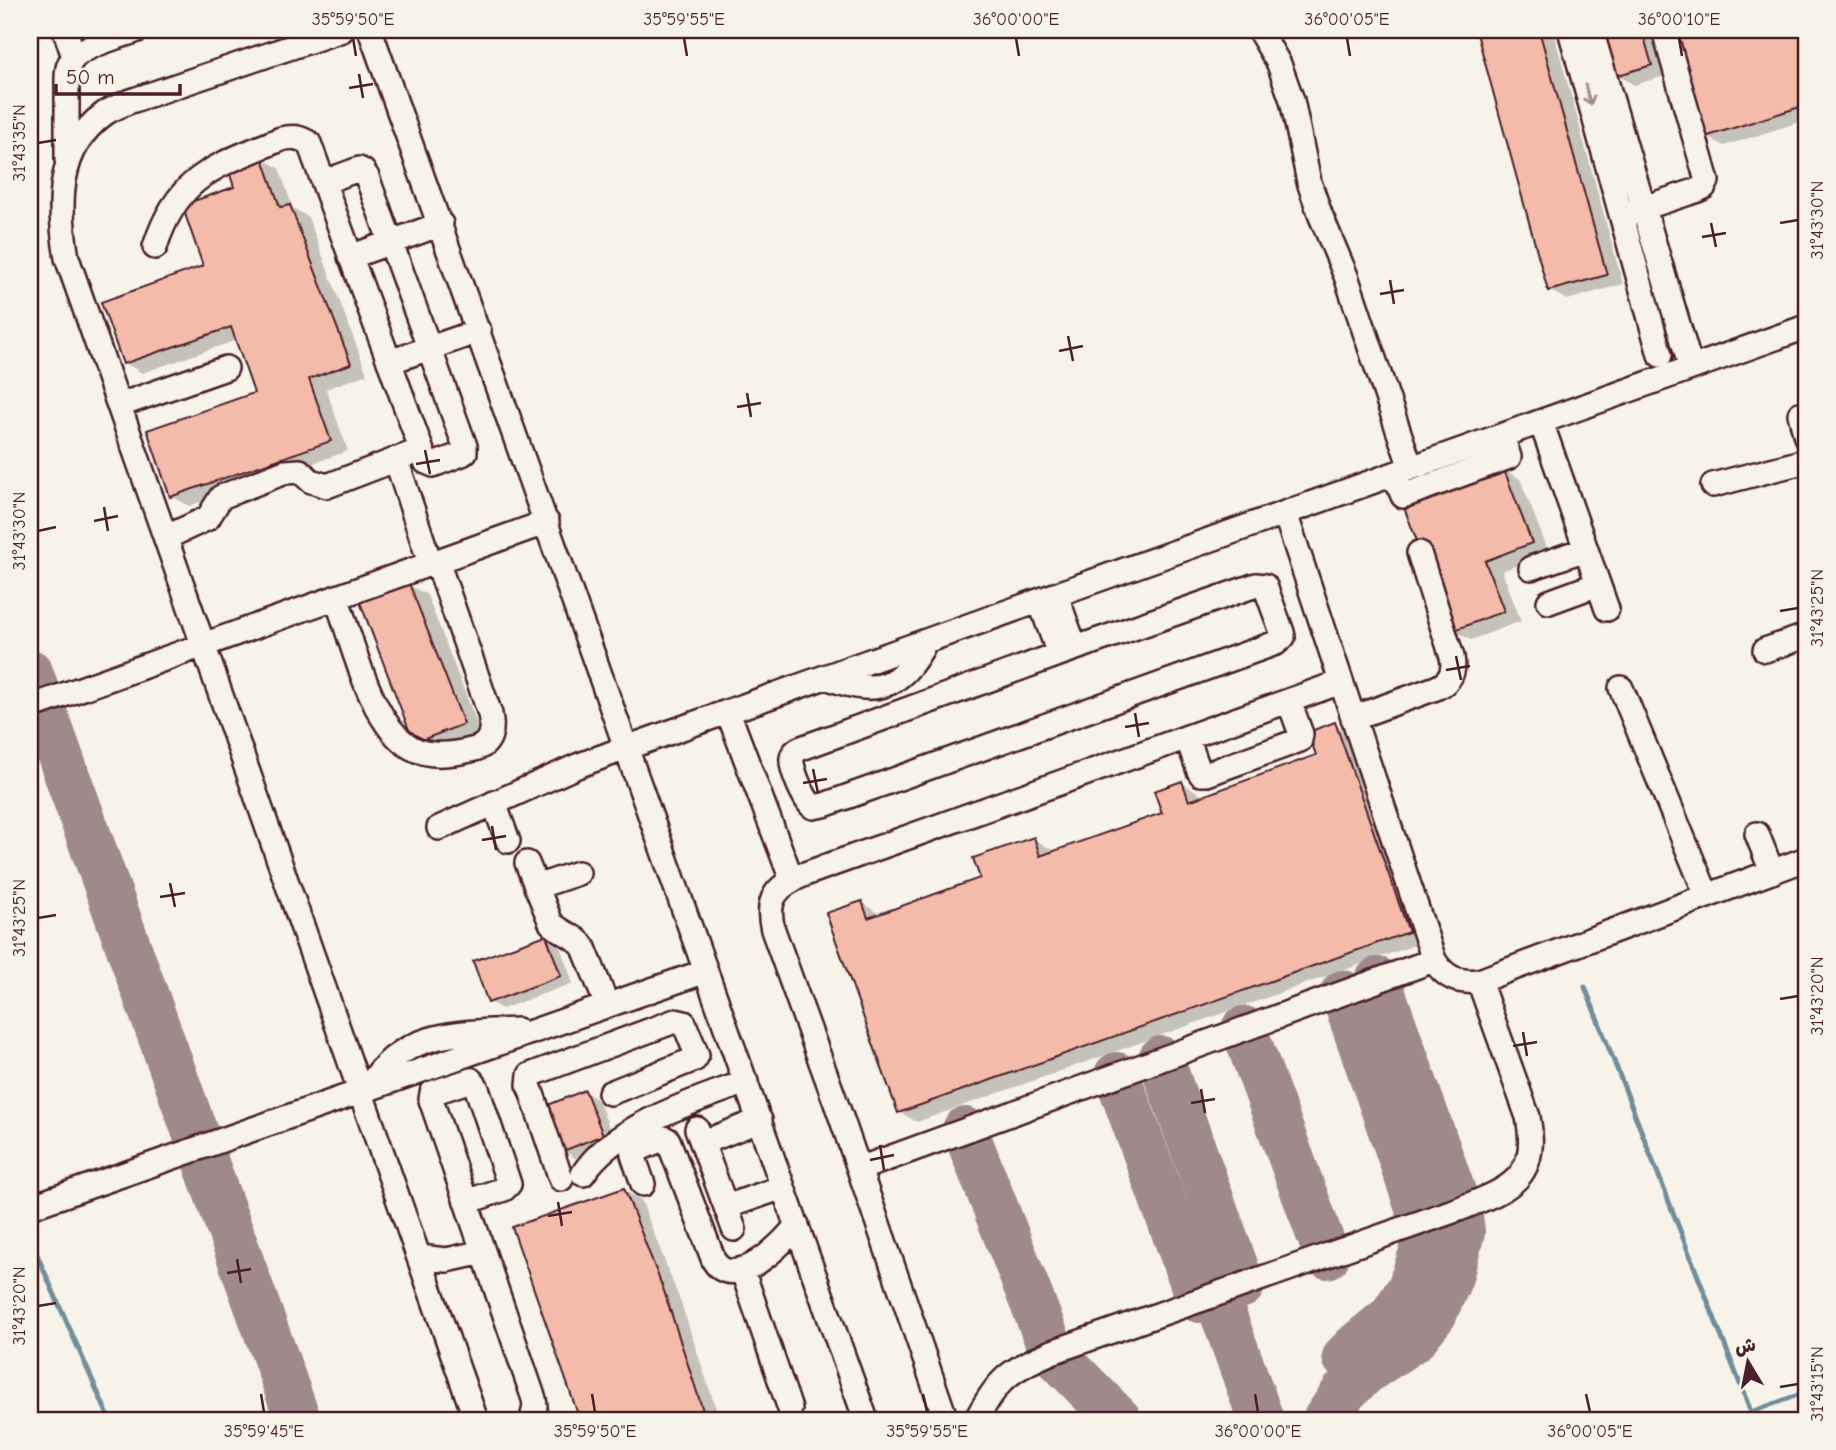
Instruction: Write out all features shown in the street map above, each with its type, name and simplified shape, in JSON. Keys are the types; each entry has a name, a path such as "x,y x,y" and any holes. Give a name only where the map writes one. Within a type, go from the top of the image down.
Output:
{"lane":[{"path":"65,30 74,57"},
{"path":"138,30 84,50 74,57 67,68 67,165 61,192 61,224 68,258 364,1091 476,1420"},
{"path":"67,165 81,137 103,115 128,102 342,30"},
{"path":"370,30 866,1420"},
{"path":"1259,30 1279,64 1292,100 1309,182 1346,276 1403,471"},
{"path":"1570,30 1632,211 1691,368"},
{"path":"1591,30 1632,211 1660,355"},
{"path":"1632,211 1698,190 1704,187 1707,181 1664,30"},
{"path":"155,247 169,211 194,180 216,167 281,139 291,136 309,143 426,462 430,465 462,454 466,450 363,171 352,170 324,182"},
{"path":"350,257 441,225"},
{"path":"439,828 578,766 626,748 1806,327"},
{"path":"389,362 479,331"},
{"path":"120,405 226,368"},
{"path":"1800,414 1806,437"},
{"path":"1541,422 1607,609"},
{"path":"167,537 208,518 221,497 285,472 300,471 311,481 327,486 421,450"},
{"path":"336,597 371,697 383,719 397,736 412,748 428,753 447,754 480,747 489,738 492,727 490,714 396,459"},
{"path":"1713,485 1806,461"},
{"path":"1285,513 1434,960 1440,971 1464,982 1479,981 1806,859"},
{"path":"30,708 547,522"},
{"path":"1531,568 1586,549"},
{"path":"1353,718 1436,688 1445,684 1451,676 1454,666 1452,657 1419,553"},
{"path":"1549,602 1598,584"},
{"path":"1261,585 1267,590 1283,637 1276,643 824,805 813,807 806,800 791,761 799,749 1067,651 1261,585"},
{"path":"1048,598 1067,651"},
{"path":"1765,650 1806,636"},
{"path":"946,1420 769,916 772,901 780,888 798,877 1341,682"},
{"path":"1621,688 1706,896"},
{"path":"1187,737 1201,774 1220,770 1300,740 1301,734 1289,701"},
{"path":"735,709 798,877"},
{"path":"494,803 508,841"},
{"path":"1757,834 1772,872"},
{"path":"527,863 551,923 572,935 584,948 607,1006"},
{"path":"536,887 578,873"},
{"path":"859,1168 1434,960"},
{"path":"30,1207 706,971"},
{"path":"976,1420 998,1383 1021,1365 1459,1209 1496,1195 1515,1182 1528,1163 1532,1140 1528,1117 1479,981"},
{"path":"610,1093 690,1062 697,1055 687,1027 680,1020 530,1075 528,1085 572,1176 622,1135 689,1104 746,1082"},
{"path":"675,1068 689,1104"},
{"path":"466,1202 504,1189 509,1184 476,1086 471,1080 436,1091 430,1097 483,1252 534,1399 536,1406 532,1420"},
{"path":"760,1120 700,1136 730,1218 783,1187"},
{"path":"643,1184 633,1155 635,1151 664,1138 668,1140 714,1261 718,1268 726,1272 742,1269 778,1247 797,1225"},
{"path":"418,1256 447,1260 483,1252"},
{"path":"742,1269 790,1409"}],"building":[{"path":"1476,30 1539,30 1607,275 1548,291"},
{"path":"1602,30 1642,30 1652,65 1615,76"},
{"path":"1672,30 1801,30 1806,48 1806,105 1705,137"},
{"path":"262,156 280,207 290,205 351,364 309,379 331,441 170,497 147,430 254,393 231,327 123,364 101,302 203,266 182,205 234,187 228,168"},
{"path":"1503,467 1532,543 1485,561 1504,611 1452,631 1403,505"},
{"path":"409,583 464,724 414,743 360,602"},
{"path":"1335,722 1409,932 898,1113 826,913 862,901 868,918 980,878 973,858 1034,837 1040,856 1162,813 1154,791 1182,781 1189,801 1316,755 1308,732"},
{"path":"546,935 561,976 488,1003 473,961"},
{"path":"585,1090 603,1135 561,1152 543,1107"},
{"path":"624,1188 664,1291 706,1420 580,1420 512,1227"},
{"path":"733,1411 736,1420 706,1420"}],"waterway":[{"path":"1585,987 1751,1412 1806,1392"},
{"path":"30,1239 110,1420"}],"taxiway":[{"path":"30,672 298,1420"},
{"path":"1325,1420 1344,1392 1366,1371 1414,1339 1434,1314 1450,1277 1462,1232 1459,1209 1378,980"},
{"path":"1343,993 1423,1222 1423,1249 1410,1288 1391,1317 1345,1357"},
{"path":"1244,1029 1327,1256"},
{"path":"1161,1059 1242,1285"},
{"path":"1117,1075 1199,1300"},
{"path":"965,1130 1052,1352 1119,1420"},
{"path":"1216,1294 1261,1420"}]}
